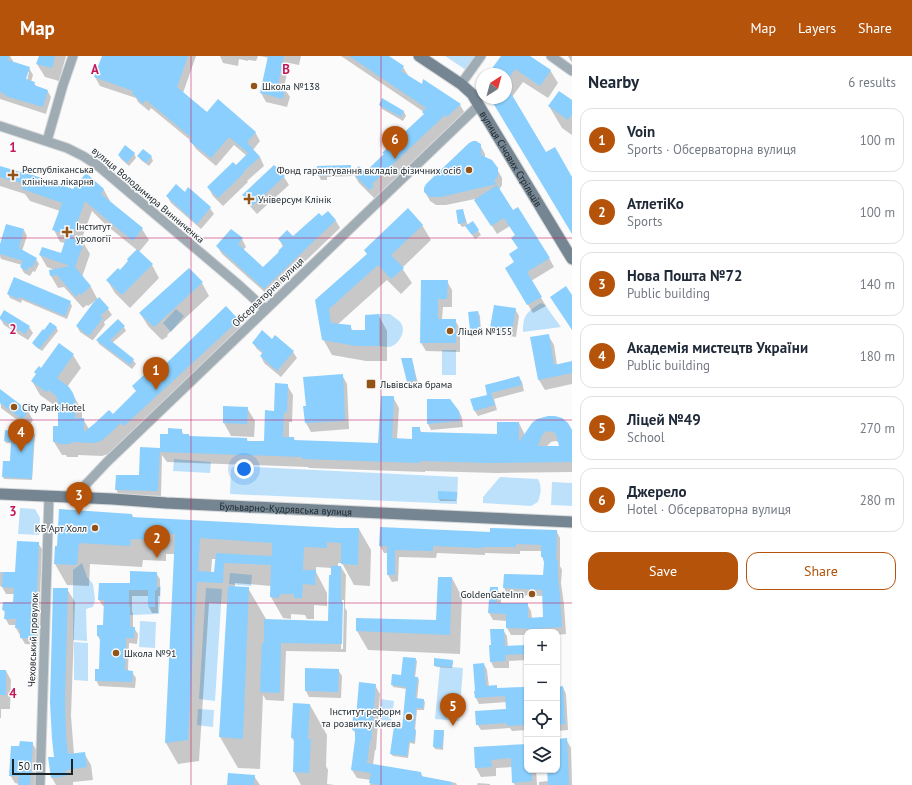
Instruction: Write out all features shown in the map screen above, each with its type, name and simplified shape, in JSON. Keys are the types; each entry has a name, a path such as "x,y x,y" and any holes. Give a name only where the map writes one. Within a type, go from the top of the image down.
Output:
{"main road":[{"name":"вулиця Січових Стрільців","path":"419,56 461,84 472,94 572,259"},
{"name":"Бульварно-Кудрявська вулиця","path":"0,494 572,522"}],"street":[{"path":"47,141 73,56"},
{"path":"461,84 481,56"},
{"path":"551,56 572,71"},
{"name":"Обсерваторна вулиця","path":"74,497 107,462 265,309 479,105"},
{"name":"вулиця Володимира Винниченка","path":"0,126 73,151 97,165 265,309"},
{"name":"Чеховський провулок","path":"40,785 49,496"}],"shaded area":[{"path":"445,56 476,56 466,70"},
{"path":"541,303 545,305 561,327 523,332 525,317 529,311"},
{"path":"176,309 184,316 171,332 163,323"},
{"path":"379,314 390,314 402,325 402,336 398,342 391,347 379,346"},
{"path":"442,350 456,350 456,375 442,375"},
{"path":"174,459 211,462 210,473 173,471"},
{"path":"236,466 458,477 457,504 230,494 231,469"},
{"path":"500,477 538,479 541,490 538,502 531,506 483,503 483,497"},
{"path":"552,482 572,483 572,506 551,505"},
{"path":"20,508 35,509 40,518 39,535 18,534"},
{"path":"82,563 87,577 93,584 95,600 93,607 86,609 87,641 73,640 73,570"},
{"path":"230,573 252,575 251,586 229,584"},
{"path":"161,586 159,614 130,615 130,607 127,605 129,601 129,590 157,590 157,588"},
{"path":"206,588 222,589 215,701 199,699"},
{"path":"140,621 156,622 155,648 139,647"},
{"path":"74,642 88,643 88,681 74,680"},
{"path":"440,666 463,668 459,721 435,719"},
{"path":"381,699 394,701 391,721 379,720"},
{"path":"198,709 214,710 213,727 197,725"}],"building":[{"path":"0,56 9,56 8,60 30,67 26,79 35,82 34,85 48,90 43,107 5,96 5,94 0,92"},
{"path":"39,56 55,56 52,68 36,64"},
{"path":"102,56 188,56 177,87 207,112 218,99 256,132 247,142 260,157 218,198 207,187 233,162 236,165 248,153 229,137 211,158 189,141 192,138 146,100 143,104 132,93 133,91 94,77"},
{"path":"268,56 284,56 278,85 285,87 283,99 260,93"},
{"path":"349,56 389,56 404,66 401,71 422,84 423,79 461,104 447,117 445,115 372,184 374,186 369,190 352,172 359,166 365,172 384,154 382,153 424,114 422,112 426,108"},
{"path":"501,56 530,56 551,70 540,86 515,69 512,73 512,68 492,68"},
{"path":"559,91 572,100 572,114 568,120 548,106"},
{"path":"512,95 546,152 555,147 572,177 572,234 494,104 512,104"},
{"path":"382,98 404,111 401,117 379,105"},
{"name":"Фонд гарантування вкладів фізичних осіб","path":"473,141 481,144 481,155 492,160 498,168 498,176 494,181 497,184 441,197 430,197 424,192 426,184 469,143"},
{"path":"125,145 135,153 127,163 118,155"},
{"path":"143,149 152,156 146,163 137,156"},
{"path":"274,165 285,176 252,206 242,195"},
{"path":"351,165 351,172 325,173 325,176 318,176 317,166"},
{"path":"0,166 27,173 73,189 86,173 104,189 101,194 143,228 133,241 85,201 72,237 52,230 62,203 22,189 24,184 0,177"},
{"path":"176,184 185,192 188,187 211,207 197,224 166,196"},
{"path":"497,185 513,210 518,207 550,258 527,272 542,297 527,305 505,268 514,262 509,254 518,248 511,238 515,235 504,218 491,226 474,200"},
{"path":"408,208 423,225 391,255 404,268 391,279 378,265 329,309 331,323 351,325 351,330 365,330 365,315 379,314 379,346 356,346 322,340 315,300 367,254 364,250"},
{"path":"463,209 466,222 458,224 456,210"},
{"path":"328,211 336,220 264,289 216,246 231,229 243,238 238,244 263,267 279,252 278,251 284,245 278,239 287,230 293,236 319,213 322,216"},
{"path":"473,221 479,230 472,235 465,226"},
{"path":"6,224 24,229 19,248 37,258 32,268 29,266 27,271 20,267 23,261 0,254 0,244"},
{"path":"67,235 84,242 75,267 91,286 81,295 79,293 76,297 57,275 50,276 49,270 70,266 39,255 42,247 61,253"},
{"path":"137,249 153,264 122,295 106,280 118,268 120,270 128,261 127,259"},
{"path":"189,268 203,282 154,327 139,313"},
{"path":"14,277 71,301 65,316 20,297 18,299 7,294"},
{"path":"421,280 448,280 447,299 438,299 438,319 456,319 456,343 420,343"},
{"path":"566,286 572,295 572,330 550,297"},
{"path":"99,297 109,308 100,316 103,318 90,335 87,335 76,326"},
{"path":"494,305 516,308 512,331 490,328"},
{"path":"226,306 239,320 124,426 121,423 101,441 94,443 71,442 71,444 58,444 58,442 53,442 53,426 58,426 57,398 48,390 46,392 31,381 36,374 34,372 39,366 41,368 59,343 74,354 57,378 69,387 73,393 75,399 75,418 84,418 84,432 109,410 113,414 136,391 132,386 147,372 152,377"},
{"path":"4,310 30,326 25,334 0,319"},
{"path":"478,311 480,329 470,330 468,312"},
{"path":"118,319 125,326 110,340 134,359 130,365 96,340"},
{"path":"50,322 57,327 39,349 32,343"},
{"path":"262,330 272,339 275,335 294,351 277,371 260,356 263,352 252,343"},
{"path":"549,334 554,365 572,361 572,373 538,380 530,337"},
{"path":"401,358 412,358 416,380 407,382"},
{"path":"343,374 345,421 305,423 303,406 306,406 303,377"},
{"path":"519,376 522,385 491,393 495,405 474,411 470,399 487,395 485,385"},
{"path":"275,383 288,384 287,413 284,412 283,437 294,437 294,440 378,443 381,396 394,396 392,438 412,439 412,427 420,427 420,432 497,434 497,422 519,422 519,442 532,423 537,419 555,416 562,418 568,423 572,430 572,462 491,463 420,461 420,463 160,452 160,434 168,434 168,428 182,429 182,434 189,434 189,436 247,438 247,441 264,441 265,410 274,411","holes":["545,432 553,432 556,434 559,446 538,446 542,435"]},
{"name":"City Park Hotel","path":"0,389 29,411 22,419 0,403"},
{"path":"427,399 450,399 459,411 460,421 427,424"},
{"path":"223,406 248,407 247,424 223,423"},
{"path":"13,427 25,427 25,432 34,432 32,479 2,477 3,461 10,461 11,442 4,441 5,430 13,431"},
{"path":"140,447 160,448 158,491 115,490 116,475 139,475"},
{"path":"438,491 457,492 456,500 438,499"},
{"path":"59,509 132,514 132,517 359,528 358,565 341,564 341,543 327,542 327,548 304,547 303,570 316,570 315,585 303,584 302,598 294,598 294,594 280,594 279,598 270,597 271,565 224,563 223,583 197,582 188,740 165,743 175,534 155,533 154,540 131,539 130,546 79,543 77,565 54,564 55,546 57,546","holes":["200,538 272,543 272,556 216,553 214,572 198,571"]},
{"path":"380,527 490,532 490,528 557,530 556,558 558,562 562,627 533,629 506,628 506,614 488,613 490,587 498,587 497,603 528,603 528,618 543,617 542,590 503,588 504,574 543,575 544,563 543,557 541,557 541,545 516,544 516,547 482,548 433,546 433,551 395,550 395,575 387,575 387,546 379,546"},
{"path":"17,541 39,542 35,639 20,638 20,629 15,628 16,619 4,619 5,610 2,610 3,602 13,602 14,588 2,587 3,572 15,572"},
{"path":"331,566 341,566 341,602 343,602 342,644 281,643 280,693 260,692 262,643 264,643 264,619 328,621 329,575 331,575"},
{"path":"130,571 157,572 155,607 148,607 148,590 129,590 130,627 135,627 134,638 126,638 125,670 133,671 132,682 95,681 95,669 99,669 100,637 97,636 97,625 103,625 104,600 98,600 99,583 130,583"},
{"path":"438,577 452,577 450,635 356,631 356,618 436,620"},
{"path":"228,586 249,587 243,739 219,737"},
{"path":"53,588 68,588 65,702 68,754 85,752 87,767 66,770 67,776 51,778 48,757 54,757 50,702"},
{"path":"490,629 504,629 505,646 524,645 524,654 505,655 506,661 490,662 489,645 491,645"},
{"path":"403,657 416,658 414,677 418,677 415,698 424,699 423,708 416,708 414,729 416,730 414,742 409,741 407,756 390,754 394,726 402,728 406,687 391,685 392,674 401,675"},
{"path":"434,658 453,660 452,667 434,666"},
{"path":"484,663 486,686 497,685 497,688 524,687 524,725 507,726 507,723 476,725 475,711 506,709 505,696 475,698 473,664"},
{"path":"305,668 339,669 338,692 305,691"},
{"path":"0,670 6,670 6,695 0,695"},
{"path":"359,682 376,684 371,742 370,741 367,763 421,772 421,776 452,782 452,785 379,785 369,783 371,773 351,770 355,740 355,730 352,730 353,717 356,717"},
{"path":"560,686 563,686 565,724 560,725 560,701"},
{"path":"293,703 310,704 308,739 311,739 309,773 293,772 294,738 291,738"},
{"path":"434,730 444,730 442,748 433,747"},
{"path":"567,738 569,785 548,785 547,773 560,773 560,739"},
{"path":"20,741 33,742 30,785 18,785 19,776 9,776 11,746 19,746"},
{"path":"524,744 524,773 532,773 532,781 512,783 511,758 491,760 492,767 475,768 474,747"},
{"path":"228,773 255,775 254,785 227,785"}],"place":[{"name":"Школа №138","path":"254,86"},
{"name":"Джерело","path":"395,159"},
{"name":"Фонд гарантування вкладів фізичних осіб","path":"469,170"},
{"name":"Республіканська клінічна лікарня","path":"13,175"},
{"name":"Універсум Клінік","path":"249,199"},
{"name":"Інститут урології","path":"67,232"},
{"name":"Ліцей №155","path":"450,331"},
{"name":"Львівська брама","path":"371,384"},
{"name":"Voin","path":"156,390"},
{"name":"City Park Hotel","path":"14,407"},
{"name":"Академія мистецтв України","path":"21,452"},
{"name":"Нова Пошта №72","path":"79,515"},
{"name":"КБ Арт Холл","path":"95,528"},
{"name":"АтлетіКо","path":"157,558"},
{"name":"GoldenGateInn","path":"532,594"},
{"name":"Школа №91","path":"116,653"},
{"name":"Інститут реформ та розвитку Києва","path":"409,717"},
{"name":"Ліцей №49","path":"453,726"}]}
